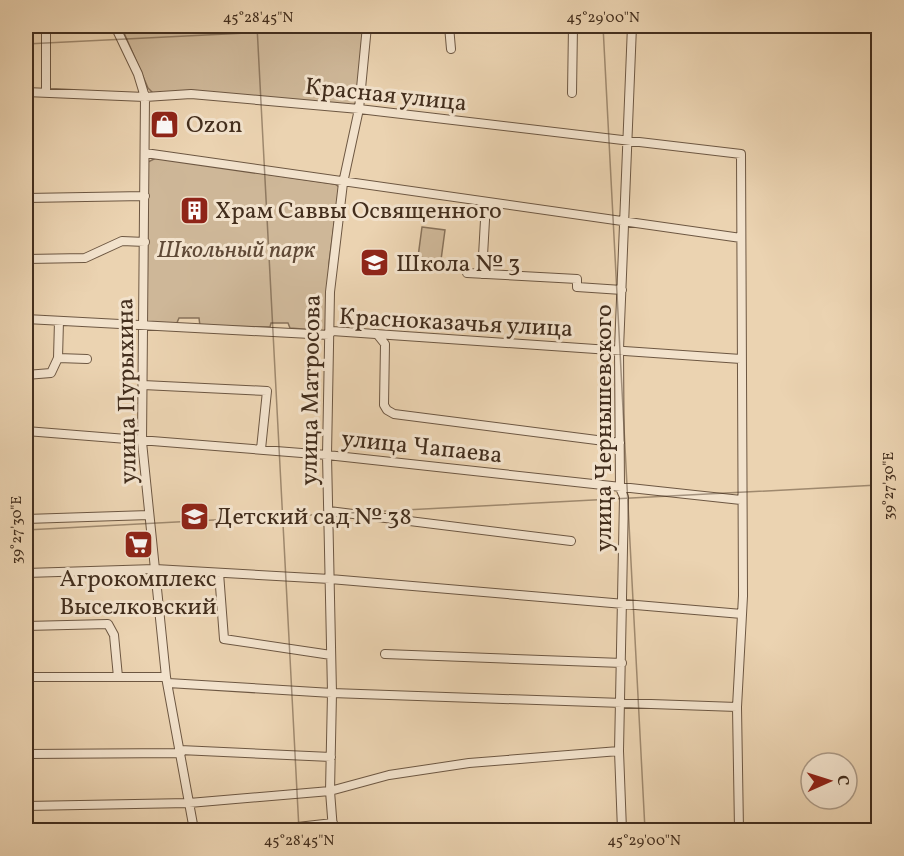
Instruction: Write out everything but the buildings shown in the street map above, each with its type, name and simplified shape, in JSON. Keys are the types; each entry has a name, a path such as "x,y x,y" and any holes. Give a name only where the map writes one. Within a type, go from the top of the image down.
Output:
{"street":[{"path":"46,26 46,93"},
{"name":"улица Пурыхина","path":"115,26 138,74 145,97 142,441 167,680 194,831"},
{"name":"улица Матросова","path":"333,827 330,791 332,693 327,455 328,335 333,253 343,183 359,109 367,26"},
{"path":"449,26 451,49"},
{"path":"572,93 573,26"},
{"name":"улица Чернышевского","path":"622,831 619,751 624,497 620,488 619,350 626,221 626,140 632,26"},
{"name":"Красная улица","path":"26,92 145,97 191,94 359,109 741,154 741,238"},
{"path":"145,153 741,238 742,614 737,707 739,831"},
{"path":"26,198 145,196"},
{"path":"482,274 486,202"},
{"path":"26,259 85,258 122,241 145,242"},
{"path":"466,273 577,279 577,287 622,290"},
{"name":"Красноказачья улица","path":"26,319 328,335 332,331 741,359"},
{"path":"26,375 51,373 58,358 59,321"},
{"path":"377,334 385,344 384,405 394,414 620,443"},
{"path":"58,358 87,359"},
{"path":"142,385 267,390 261,450"},
{"name":"улица Чапаева","path":"26,431 327,455 741,500"},
{"path":"328,511 571,541"},
{"path":"26,519 149,515"},
{"path":"26,573 155,568 330,579 623,602 742,614"},
{"path":"219,573 224,639 331,655"},
{"path":"26,626 108,624 114,635 118,677"},
{"path":"385,654 621,663"},
{"path":"26,678 118,677 332,693 737,707"},
{"path":"26,754 180,751 331,757"},
{"path":"26,806 189,803 330,791 389,776 469,763 619,751"},
{"path":"271,831 333,827"}],"green space":[{"path":"121,26 363,26 357,102 353,105 153,93 148,88"},
{"name":"Школьный парк","path":"156,158 335,184 339,187 329,263 327,331 290,328 288,323 271,323 270,327 200,326 199,318 179,318 176,325 147,324 148,162"},
{"path":"422,227 445,230 441,260 418,257"}],"place":[{"name":"Ozon","path":"165,124"},
{"name":"Храм Саввы Освященного","path":"194,210"},
{"name":"Школа № 3","path":"375,263"},
{"name":"Детский сад № 38","path":"194,516"},
{"name":"Агрокомплекс Выселковский","path":"138,545"}]}
